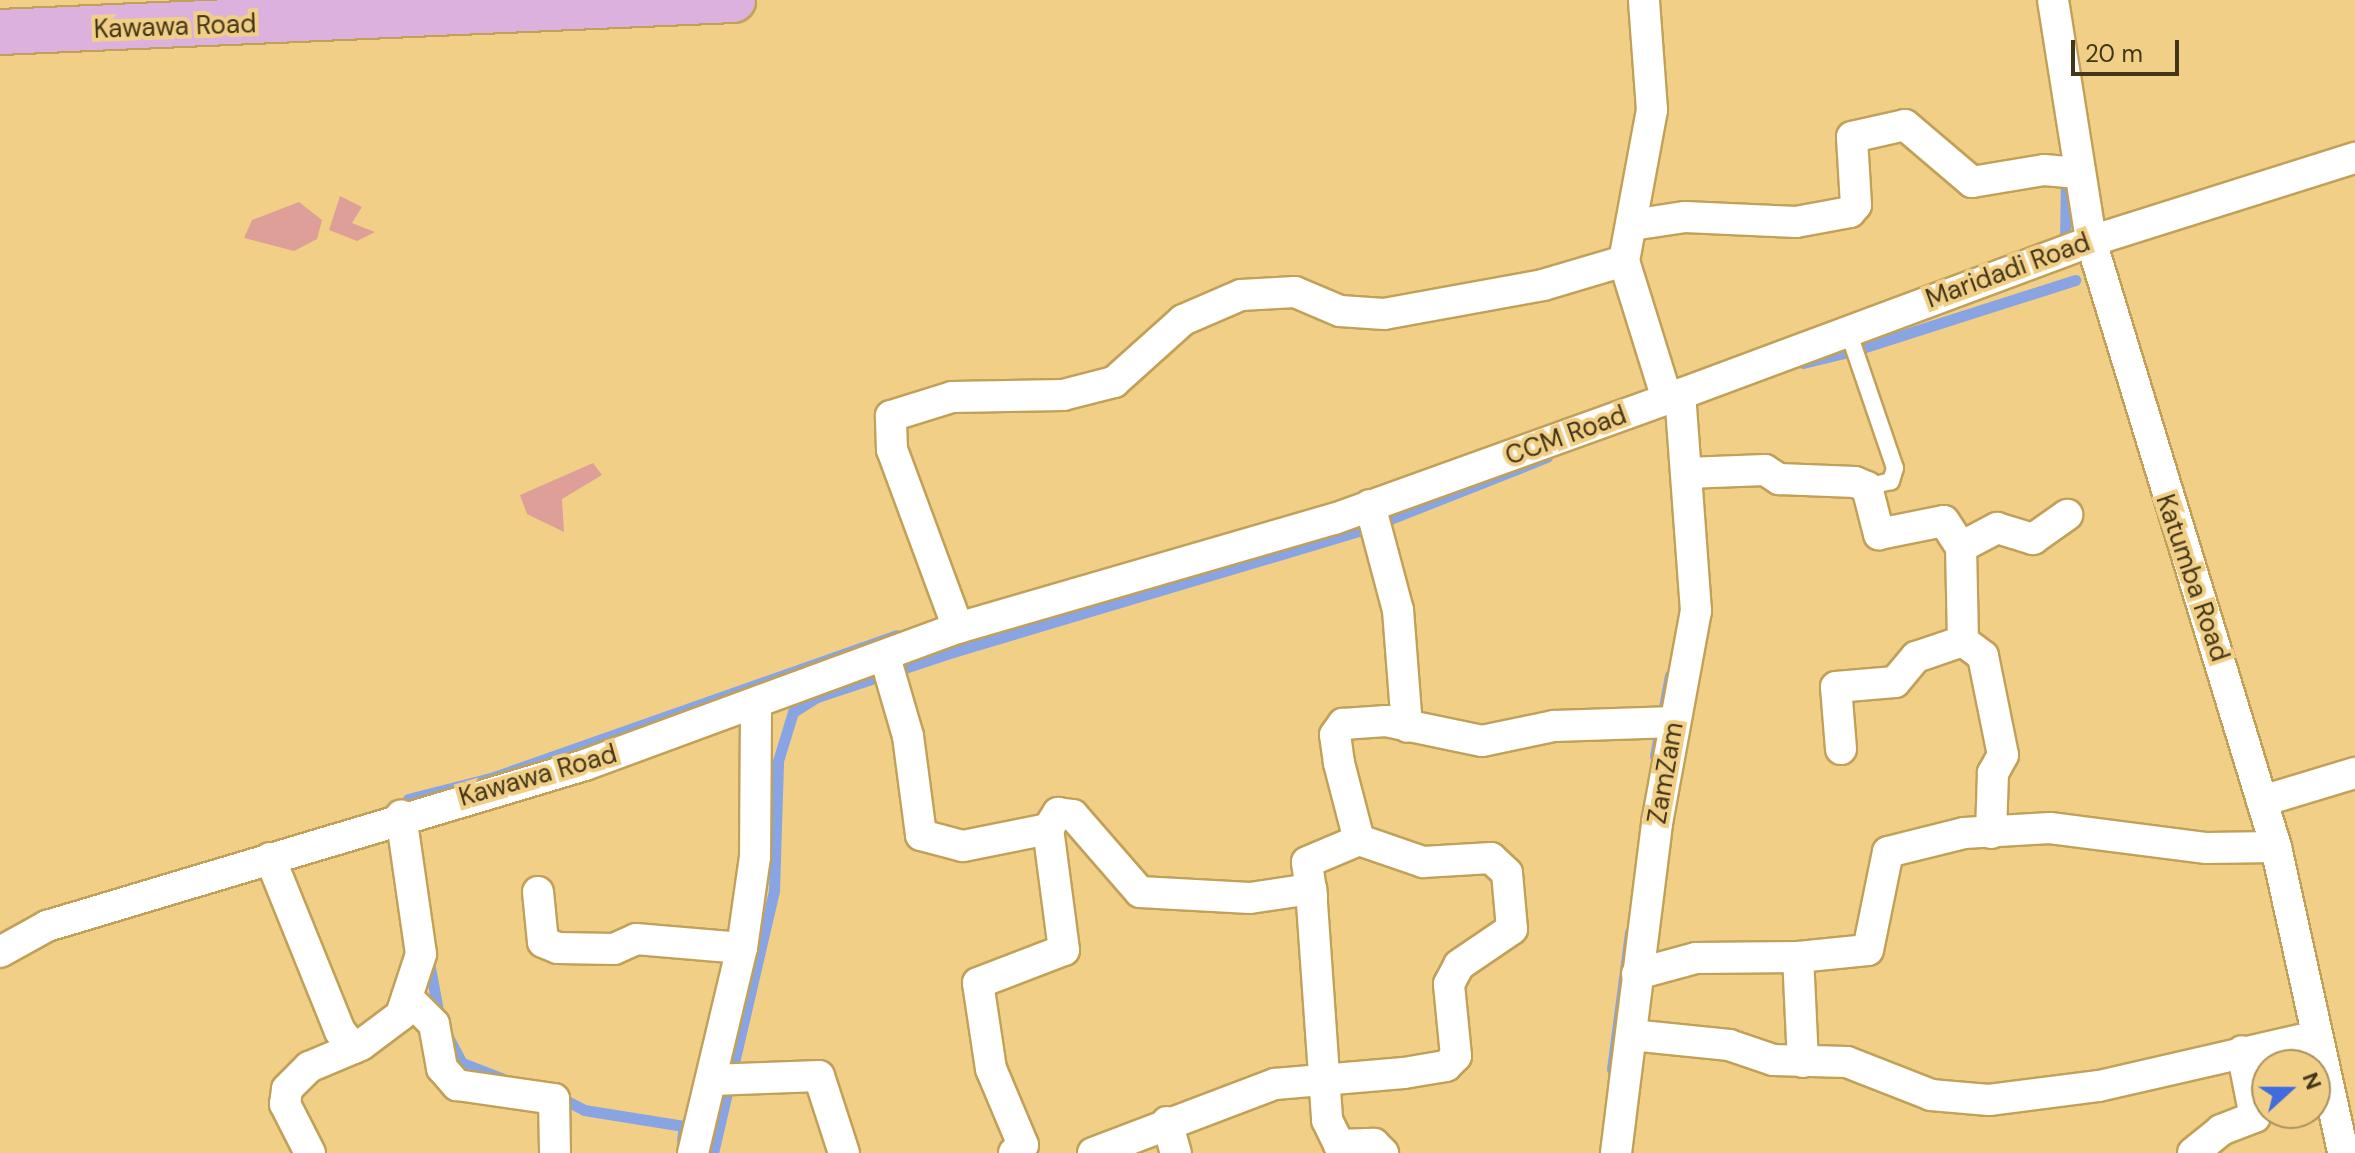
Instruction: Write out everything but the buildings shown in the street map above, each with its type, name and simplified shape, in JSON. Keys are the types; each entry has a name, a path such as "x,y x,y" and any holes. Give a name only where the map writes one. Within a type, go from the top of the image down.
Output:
{"main road":[{"name":"Kawawa Road","path":"0,32 733,0"}],"street":[{"path":"1644,0 1652,110 1624,261 1673,396"},
{"name":"Katumba Road","path":"2053,0 2091,241 2276,847 2343,1153"},
{"path":"1632,225 1685,217 1796,222 1850,212 1856,205 1852,137 1905,125 1972,182 2044,170 2079,173"},
{"name":"Maridadi Road","path":"1673,396 1847,328 2091,241 2355,158"},
{"path":"958,628 892,450 891,416 952,397 1063,395 1114,382 1183,320 1241,295 1295,292 1340,311 1384,314 1543,285 1624,261"},
{"name":"ZamZam","path":"1616,1153 1637,974 1675,722 1696,611 1686,473 1673,396"},
{"name":"CCM Road","path":"1074,594 1370,505 1673,396"},
{"path":"1686,473 1765,470 1779,479 1867,487 1879,534 1944,521 1961,547 1963,641"},
{"path":"1370,505 1398,610 1407,727"},
{"path":"1961,547 1997,528 2033,539 2067,515"},
{"name":"Kawawa Road","path":"0,952 47,926 401,815 585,765 756,705 958,628 1074,594"},
{"path":"1841,749 1836,687 1895,682 1916,657 1963,641"},
{"path":"1963,641 1983,656 2003,755 1993,773 1991,833"},
{"path":"885,657 908,736 921,835 963,846 1048,829"},
{"path":"693,1153 742,948 755,857 756,705"},
{"path":"1359,840 1335,735 1343,724 1365,720 1482,741 1554,726 1675,722"},
{"path":"2262,801 2355,773"},
{"path":"1014,1153 1023,1145 991,1069 978,983 1064,950 1048,829 1058,813 1073,815 1140,892 1250,898 1311,889"},
{"path":"310,1153 285,1104 287,1089 309,1067 354,1048 401,1015 421,954 421,918 401,815"},
{"path":"1637,974 1696,958 1798,957 1868,950 1888,852 1991,833 2050,828 2207,848 2276,847"},
{"path":"1093,1153 1167,1122 1324,1075 1446,1066 1456,1056 1453,973 1512,929 1507,873 1491,858 1423,862 1359,840 1310,858 1304,866 1311,889 1324,1075 1334,1141 1374,1144 1383,1153"},
{"path":"270,858 340,1031 354,1048"},
{"path":"538,892 543,942 558,948 614,949 636,939 742,948"},
{"path":"1798,957 1803,1062"},
{"path":"407,997 434,1024 442,1068 457,1085 554,1099 555,1153"},
{"path":"1631,1035 1803,1062 1847,1062 1931,1095 1989,1100 2099,1086 2317,1036"},
{"path":"2193,1153 2221,1130 2255,1117 2242,1051"},
{"path":"711,1080 819,1076 844,1153"},
{"path":"1167,1122 1176,1153"}],"lane":[{"path":"1847,328 1895,468 1891,481 1867,487"}],"shaded area":[{"path":"340,196 362,207 352,223 375,232 357,241 329,230"},
{"path":"299,202 322,220 317,239 294,251 244,238 252,220"},
{"path":"593,463 602,475 562,499 564,532 527,514 520,495"}],"waterway":[{"path":"2055,244 2065,240 2066,175"},
{"path":"1859,349 2075,280"},
{"path":"1803,363 1852,351"},
{"path":"713,1153 774,890 778,761 793,712 817,697 953,652 1360,531 1547,457"},
{"path":"408,799 491,778 897,635"},
{"path":"1655,756 1670,675"},
{"path":"1612,1069 1630,932"},
{"path":"429,962 439,1016"},
{"path":"447,1035 462,1063 506,1080"},
{"path":"557,1096 584,1110 684,1126 682,1140"}]}
